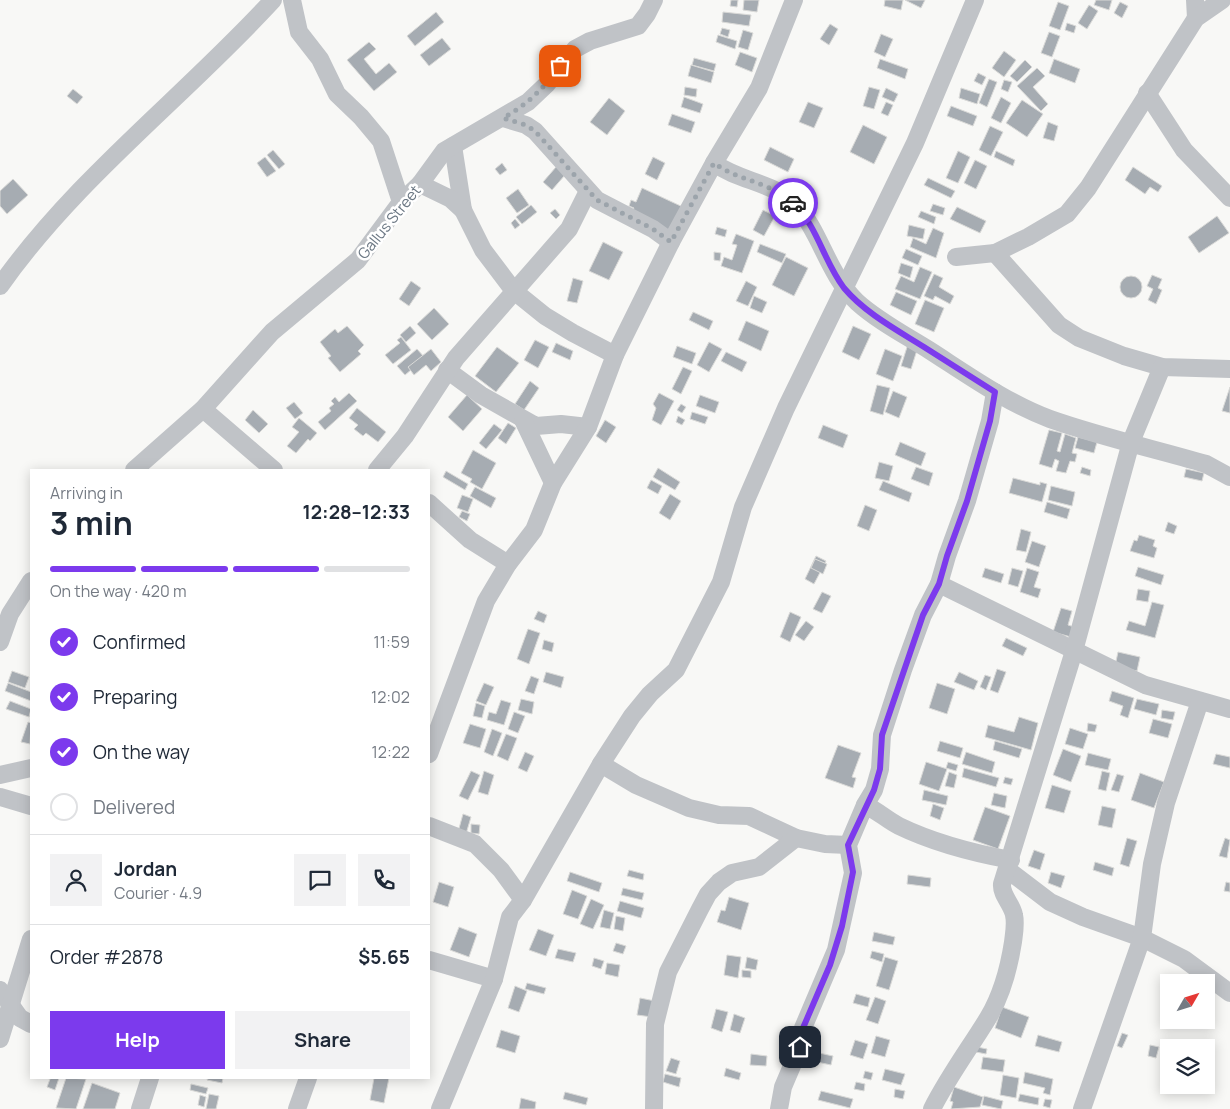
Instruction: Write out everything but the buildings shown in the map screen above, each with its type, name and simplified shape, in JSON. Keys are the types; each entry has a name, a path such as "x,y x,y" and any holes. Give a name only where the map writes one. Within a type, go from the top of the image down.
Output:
{"street":[{"path":"0,286 18,261 59,213 156,115 233,44 272,0"},
{"path":"292,0 299,32 320,59 337,94 357,113 381,142 401,202"},
{"name":"Gallus Street","path":"135,469 203,409 272,332 358,260 401,202 420,184 444,151 528,102 547,84 575,49 590,41 638,26 651,9 654,0"},
{"path":"430,751 486,601 508,564 534,530 553,483 588,427 615,355 671,242 714,163 759,88 794,0"},
{"path":"440,1109 494,979 510,917 523,900 601,764 638,708 676,670 721,582 743,507 786,408 915,143 976,0"},
{"path":"1195,0 1196,18"},
{"path":"956,256 995,253 1028,237 1067,214 1088,188 1196,18 1222,0"},
{"path":"1147,93 1184,150 1230,198"},
{"path":"503,118 526,125 535,131 588,191 608,208 653,229 671,242"},
{"path":"453,146 463,210 483,250 514,291 559,325 615,355"},
{"path":"714,163 728,173 757,182 784,195 797,207 844,287 858,302 900,332 995,392 1050,418 1206,464 1230,477"},
{"path":"420,184 451,199 463,210"},
{"path":"378,469 405,436 447,370 569,230 588,191"},
{"path":"995,253 1059,325 1079,338 1124,356 1162,367 1230,369"},
{"path":"932,1109 947,1078 989,1017 1001,991 1013,942 1014,927 1012,910 1002,889 1074,651 1131,442 1162,367"},
{"path":"447,370 523,420 536,426 561,424 588,427"},
{"path":"779,1109 783,1087 800,1047 803,1028 838,942 853,872 848,845 865,805 874,790 880,769 882,735 903,670 923,615 939,584 967,501 990,421 995,392"},
{"path":"203,409 273,469"},
{"path":"523,420 553,483"},
{"path":"430,504 470,540 508,564"},
{"path":"0,642 10,614 30,584"},
{"path":"939,584 1145,686 1230,709"},
{"path":"1082,1109 1112,1018 1142,938 1152,864 1166,803 1200,701"},
{"path":"601,764 636,784 689,808 719,814 749,816 796,838 825,844 848,845"},
{"path":"0,775 30,768"},
{"path":"0,797 30,806"},
{"path":"865,805 879,811 898,825 946,844 1009,865 1050,902 1083,917 1142,938 1184,959 1230,993"},
{"path":"430,826 475,844 501,870 523,900"},
{"path":"654,1109 655,1024 668,972 700,908 708,894 719,882 732,873 759,867 796,838"},
{"path":"0,1039 5,996 9,980 30,941"},
{"path":"430,960 494,979"},
{"path":"5,996 20,1018 30,1023"},
{"path":"140,1109 150,1079"},
{"path":"297,1109 308,1079"}],"way so far":[{"path":"560,66 547,84 528,102 503,118 526,125 535,131 588,191 608,208 625,214 653,229 671,242 714,163 728,173 757,182 784,195 793,203"}],"route":[{"path":"793,203 804,216 830,266 844,287 858,302 900,332 995,392 990,421 967,501 939,584 923,615 903,670 882,735 880,769 874,790 865,805 848,845 853,872 842,926 836,950 803,1028 800,1047"}]}
